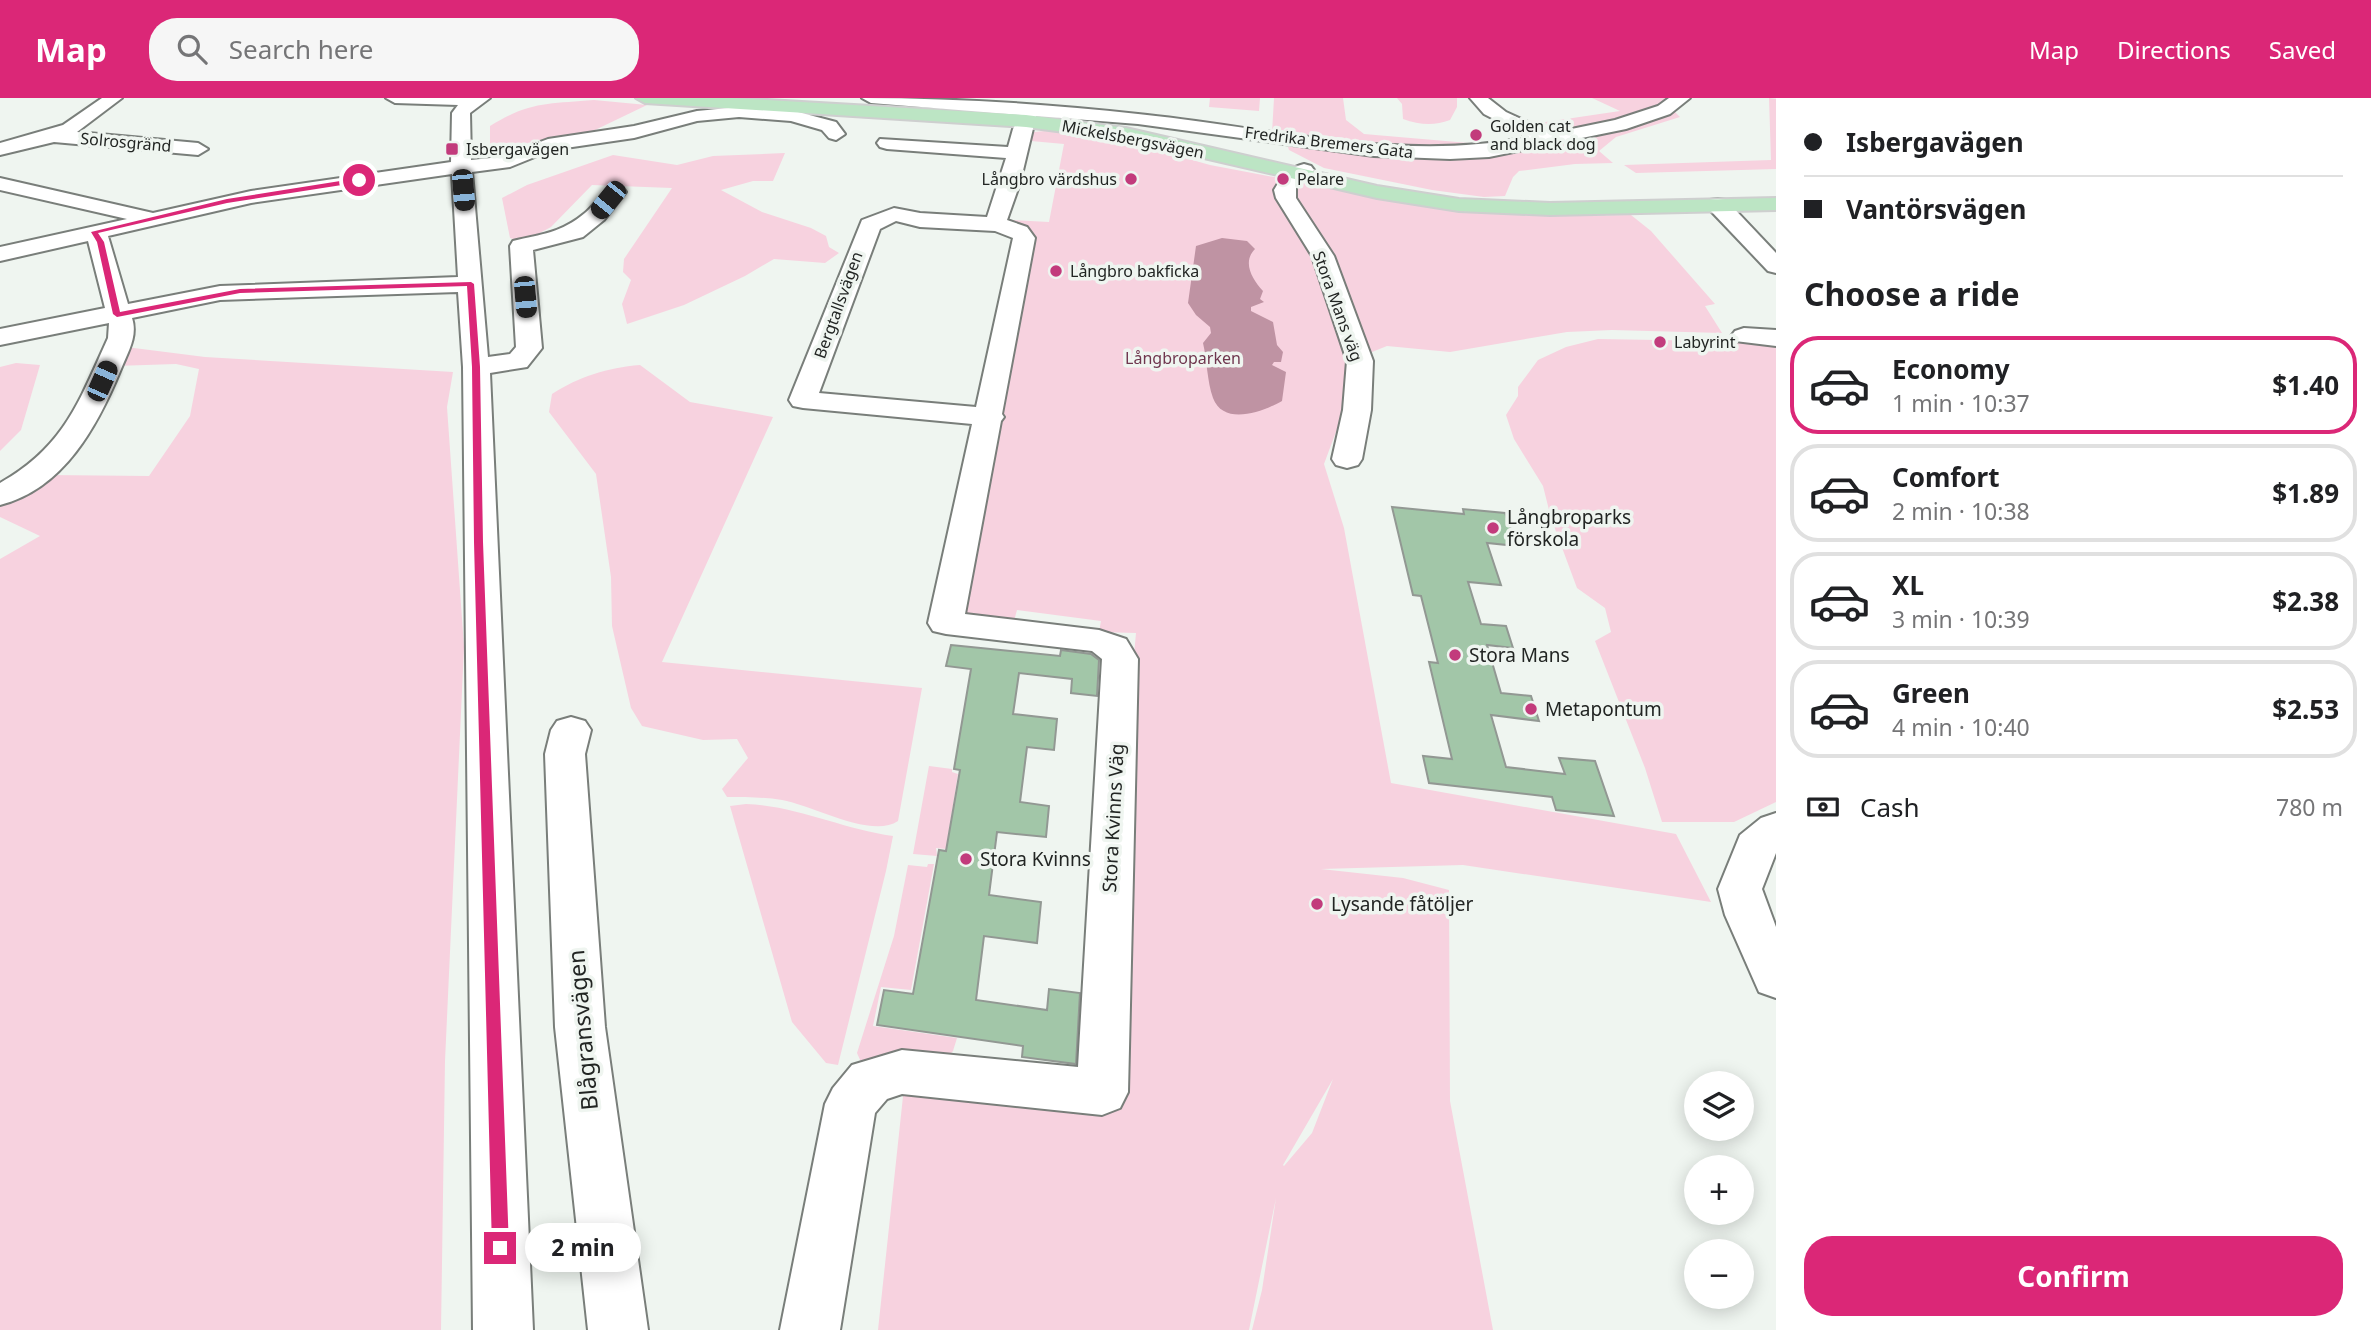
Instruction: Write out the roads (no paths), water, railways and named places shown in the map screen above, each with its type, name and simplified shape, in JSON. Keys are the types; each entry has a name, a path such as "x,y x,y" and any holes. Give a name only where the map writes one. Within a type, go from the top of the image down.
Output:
{"main road":[{"name":"Mickelsbergsvägen","path":"645,98 1027,119"},
{"name":"Mickelsbergsvägen","path":"701,98 1132,128 1301,173 1451,198 1574,208 1776,204"}],"street":[{"path":"0,149 54,136 69,129 113,98"},
{"path":"395,98 478,99"},
{"name":"Fredrika Bremers Gata","path":"871,98 1132,128 1388,152 1489,151 1619,125 1664,110 1681,98"},
{"path":"1132,128 1142,98"},
{"path":"1479,98 1482,105 1493,112 1548,138"},
{"path":"478,99 461,113 462,167 476,367 479,556 503,1330"},
{"path":"0,254 251,197 503,163 548,145 634,132 697,116 739,112 803,118 829,126 836,134"},
{"path":"995,225 1010,183 1027,119"},
{"path":"634,132 674,139"},
{"name":"Solrosgränd","path":"54,136 198,149"},
{"path":"887,143 1016,153"},
{"name":"Stora Mans väg","path":"1301,173 1284,190 1286,198 1323,256 1360,361 1357,410 1347,459"},
{"path":"0,184 152,218"},
{"path":"476,367 519,362 529,348 521,246 575,233 596,215 616,192"},
{"path":"1717,205 1726,211 1776,267"},
{"name":"Bergtallsvägen","path":"990,417 803,400 870,225 894,214 920,220 995,225"},
{"name":"Stora Kvinns Väg","path":"810,1330 851,1104 870,1081 902,1072 1102,1092 1120,659 1113,647 1099,641 946,623 967,513 990,417 1024,238 1022,233 1013,228 995,225"},
{"path":"0,496 31,478 61,453 92,403 121,338 122,326 100,242 94,232"},
{"path":"0,337 240,291 471,284"},
{"path":"1744,336 1776,338"},
{"name":"Blågransvägen","path":"571,730 565,754 580,1027 618,1330"},
{"path":"1776,829 1755,846 1740,890 1776,978"}],"place":[{"name":"Golden cat and black dog","path":"1476,135"},
{"name":"Isbergavägen","path":"452,149"},
{"name":"Långbro värdshus","path":"1131,179"},
{"name":"Pelare","path":"1283,179"},
{"name":"Långbro bakficka","path":"1056,271"},
{"name":"Labyrint","path":"1660,342"},
{"name":"Långbroparks förskola","path":"1493,528"},
{"name":"Stora Mans","path":"1455,655"},
{"name":"Metapontum","path":"1531,709"},
{"name":"Stora Kvinns","path":"966,859"},
{"name":"Lysande fåtöljer","path":"1317,904"}],"park label":[{"name":"Långbroparken","path":"1183,358"}]}
